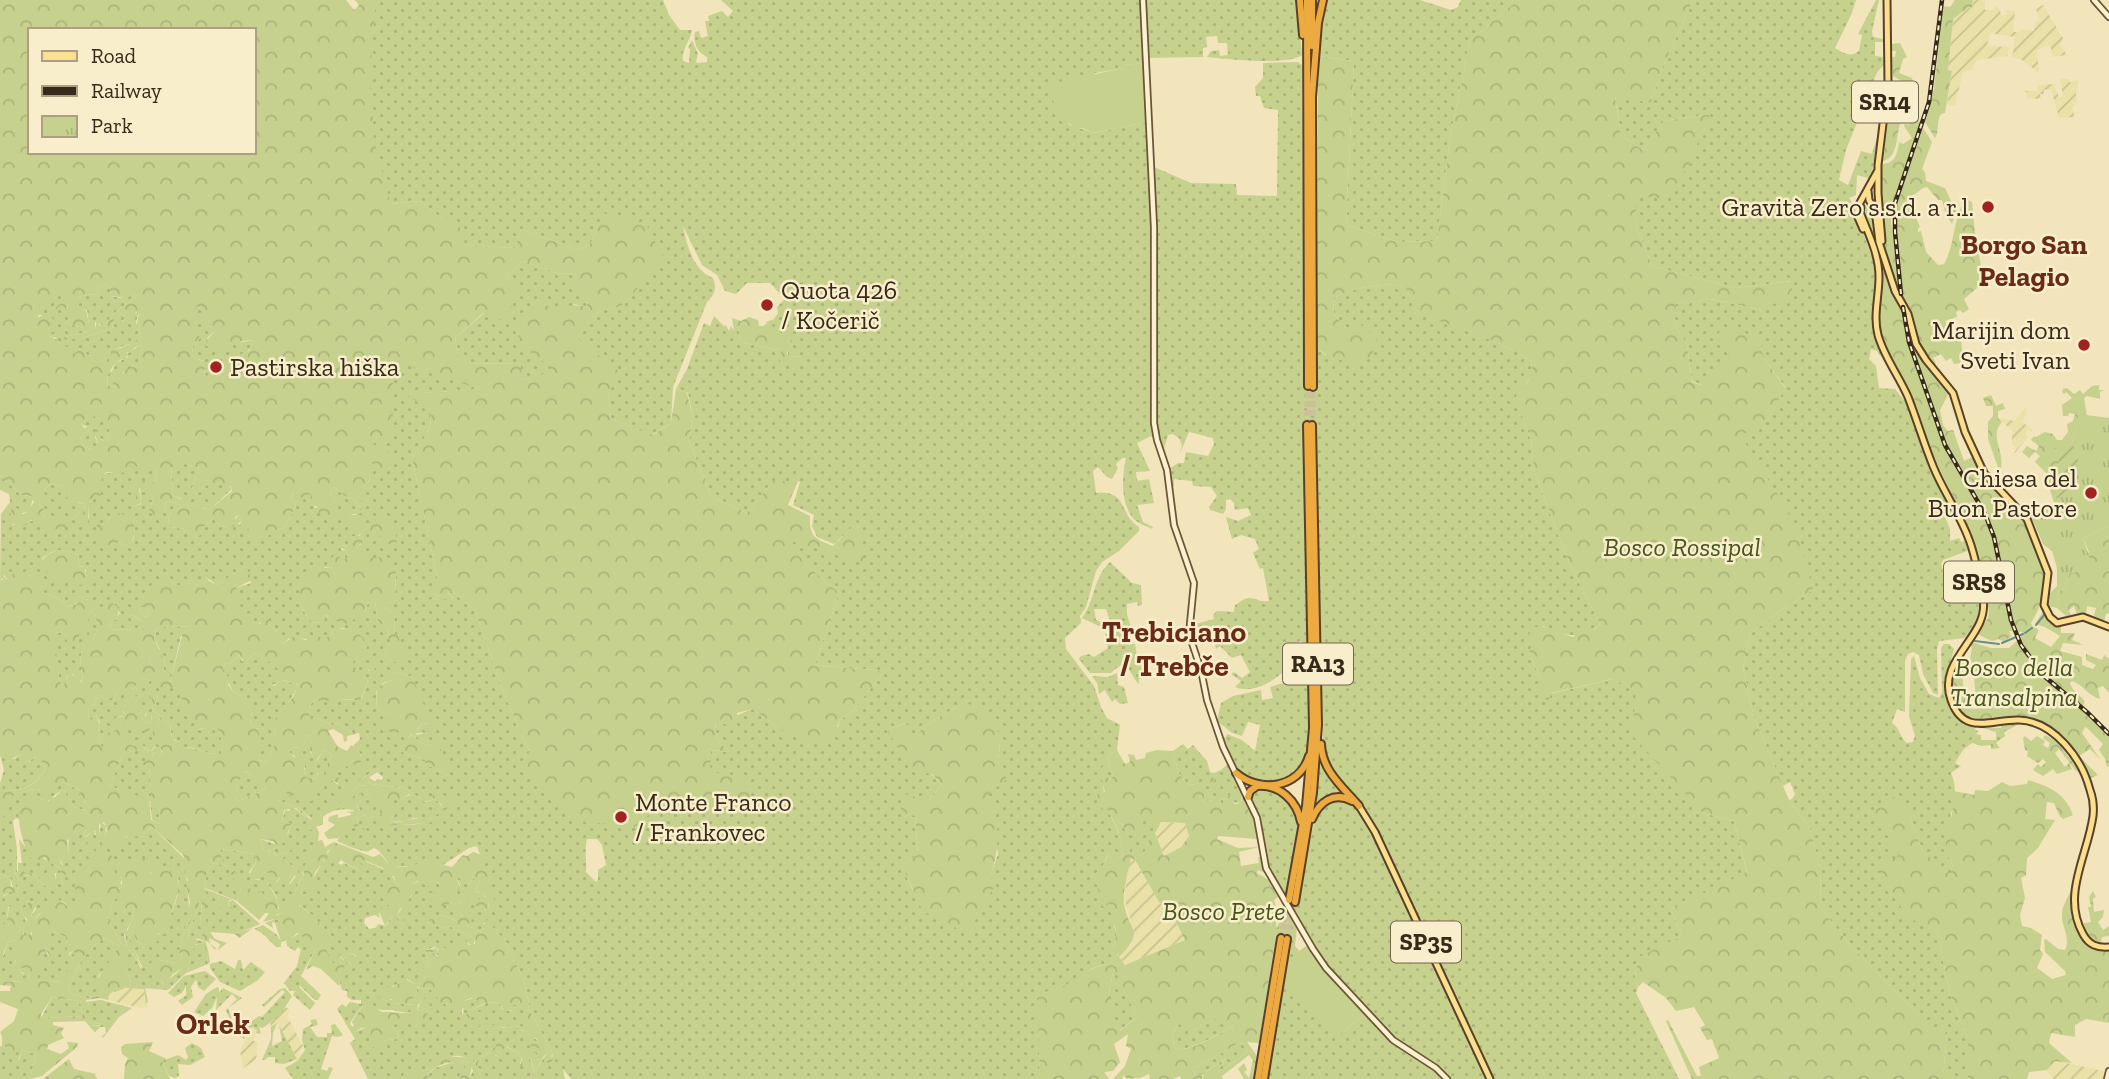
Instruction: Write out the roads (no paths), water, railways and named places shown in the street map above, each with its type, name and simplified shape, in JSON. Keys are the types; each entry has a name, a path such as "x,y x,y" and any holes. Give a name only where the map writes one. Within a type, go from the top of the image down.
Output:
{"highway":[{"path":"1300,0 1310,98"},
{"path":"1310,0 1310,387"},
{"path":"1310,98 1323,0"},
{"name":"RA13","path":"1292,901 1299,865 1317,758 1318,679 1310,425 1308,546 1312,748 1299,865"},
{"path":"1243,788 1289,781 1301,771 1308,759 1312,663"},
{"path":"1318,679 1322,755 1332,777 1359,806"},
{"path":"1236,773 1251,786"},
{"path":"1248,797 1251,786"},
{"path":"1263,786 1287,796 1299,812 1299,865"},
{"path":"1299,865 1312,819 1320,804 1338,796 1348,798 1359,806"},
{"path":"1258,1079 1284,939 1264,1079"}],"main road":[{"path":"1143,0 1154,227 1155,433 1167,470 1174,526 1194,583 1189,634 1201,670 1208,704 1223,747 1258,822 1266,868 1317,955 1393,1040 1436,1068 1447,1079"},
{"name":"SR14","path":"1878,193 1878,165 1888,83 1887,0"},
{"path":"2094,0 2109,17"},
{"name":"SR14","path":"1868,191 1878,165"},
{"path":"1868,191 1875,208 1877,233 1883,253 1895,291 1908,314 1916,344 1953,393 1965,432 1981,468 2029,523 2048,573 2044,603 2050,617 2060,623 2080,617 2088,618 2109,627"},
{"path":"1861,205 1868,191"},
{"path":"1861,205 1871,202 1878,193"},
{"path":"1878,193 1883,253"},
{"path":"1871,202 1879,210"},
{"path":"1861,205 1872,207 1876,219"},
{"name":"SR58","path":"1861,205 1860,212 1877,261 1878,333 1908,397 1938,478 1970,541 1983,600 1984,610 1980,624 1964,645 1950,675 1950,697 1960,715 1972,722 1987,725 2018,720 2038,724 2056,736 2074,757 2088,782 2093,805 2076,886 2076,914 2081,930 2089,942 2100,947 2109,947"},
{"name":"SP35","path":"1359,806 1375,832 1490,1079"},
{"path":"2107,1079 2109,1071"}],"waterway":[{"path":"2036,625 2045,614"},
{"path":"2025,633 2032,628"},
{"path":"2002,643 2023,634"},
{"path":"1975,641 1999,644"}],"tunnel":[{"path":"1307,425 1308,386"},
{"path":"1312,425 1313,387"},
{"path":"1281,938 1289,902"},
{"path":"1287,939 1295,902"}],"railway":[{"path":"1901,294 1895,203 1929,102 1942,0"},
{"path":"1903,307 1909,342 1945,445 1985,514 1994,537 2011,620 2021,645 2044,676 2109,734"}],"place":[{"name":"Gravità Zero s.s.d. a r.l.","path":"1988,207"},
{"name":"Quota 426 / Kočerič","path":"767,305"},
{"name":"Marijin dom Sveti Ivan","path":"2084,345"},
{"name":"Pastirska hiška","path":"216,367"},
{"name":"Chiesa del Buon Pastore","path":"2091,493"},
{"name":"Monte Franco / Frankovec","path":"621,817"}],"district":[{"name":"Borgo San Pelagio","path":"2024,260"},
{"name":"Trebiciano / Trebče","path":"1174,649"},
{"name":"Orlek","path":"213,1024"}],"park label":[{"name":"Bosco Rossipal","path":"1682,547"},
{"name":"Bosco della Transalpina","path":"2014,682"},
{"name":"Bosco Prete","path":"1224,911"}]}
